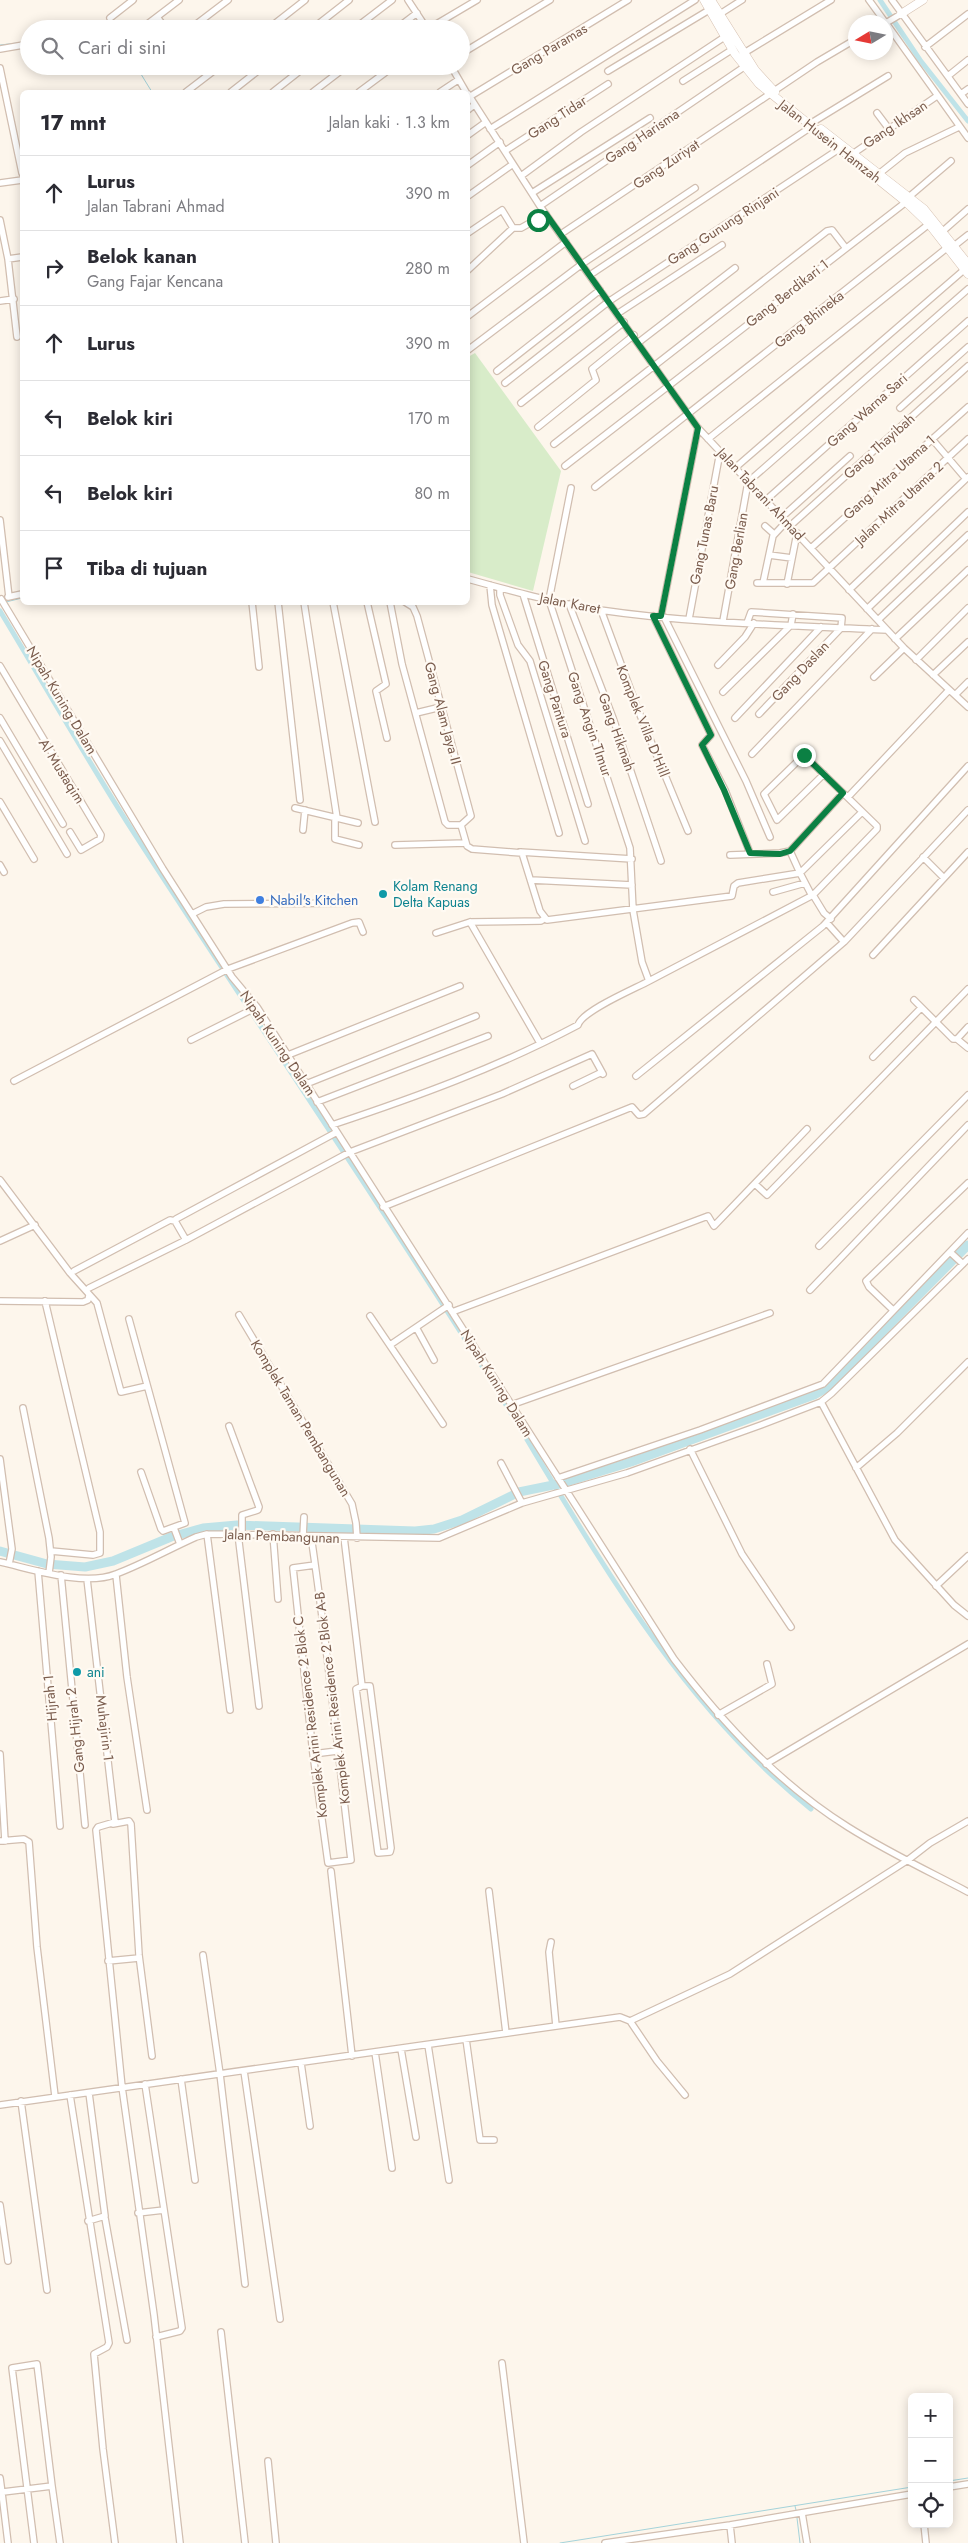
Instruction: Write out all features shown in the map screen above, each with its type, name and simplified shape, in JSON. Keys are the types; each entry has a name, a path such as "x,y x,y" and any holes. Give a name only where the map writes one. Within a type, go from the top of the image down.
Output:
{"street":[{"path":"110,18 133,0"},
{"path":"153,20 179,0"},
{"path":"202,20 228,0"},
{"path":"280,20 306,0"},
{"path":"323,20 349,0"},
{"path":"366,20 392,0"},
{"path":"408,0 422,20"},
{"path":"443,20 477,0"},
{"path":"470,49 550,0"},
{"name":"Gang Paramas","path":"470,94 628,0"},
{"path":"490,129 696,0"},
{"name":"Jalan Husein Hamzah","path":"704,0 744,67 839,149 908,199 951,247 967,269"},
{"name":"Jalan Husein Hamzah","path":"711,0 755,70 772,92"},
{"path":"720,14 742,0"},
{"path":"744,53 831,0"},
{"path":"870,0 880,15"},
{"path":"892,0 968,104"},
{"path":"893,18 924,0"},
{"path":"608,71 709,10"},
{"path":"408,20 417,13"},
{"path":"925,47 968,14"},
{"path":"893,34 968,138"},
{"path":"521,176 581,132 726,36"},
{"name":"Gang Zuriyat","path":"561,234 817,62 848,44"},
{"path":"0,49 20,46"},
{"path":"683,81 733,49"},
{"path":"948,76 968,60"},
{"name":"Gang Harisma","path":"540,206 744,67"},
{"path":"0,68 20,163"},
{"path":"189,90 208,75"},
{"path":"234,90 253,75"},
{"path":"276,90 295,75"},
{"path":"316,90 335,75"},
{"path":"362,90 382,75"},
{"name":"Jalan Tabrani Ahmad","path":"456,75 465,90"},
{"path":"590,275 861,92 888,76"},
{"path":"443,90 458,80"},
{"name":"Gang Tidar","path":"505,151 608,84"},
{"path":"961,94 968,89"},
{"path":"861,92 864,98"},
{"name":"Gang Ikhsan","path":"854,153 937,96"},
{"name":"Jalan Tabrani Ahmad","path":"470,98 540,206 608,302 634,335 698,428 830,567 848,590 895,639 968,707"},
{"path":"470,108 474,105"},
{"path":"877,113 890,129"},
{"path":"532,193 650,118"},
{"path":"470,134 486,122"},
{"name":"Jalan Husein Hamzah","path":"812,125 880,173 943,232 951,247"},
{"path":"880,173 904,153 959,127"},
{"path":"470,164 500,142"},
{"name":"Gang Gunung Rinjani","path":"505,383 608,302 839,149"},
{"name":"Gang Berdikari 1","path":"565,466 908,199 950,161"},
{"path":"470,195 513,164"},
{"path":"0,183 20,180"},
{"path":"470,348 582,264 695,188"},
{"path":"943,232 968,209"},
{"path":"470,232 502,210 513,228"},
{"path":"470,268 513,228 521,228 546,214"},
{"path":"0,220 14,299 17,337"},
{"name":"Gang Bhineka","path":"595,487 929,224"},
{"path":"554,444 654,364 829,230 845,247"},
{"path":"708,439 951,247 968,236"},
{"path":"470,314 566,242"},
{"path":"617,314 722,246"},
{"path":"8,259 20,257"},
{"path":"638,342 736,268"},
{"path":"735,468 967,269"},
{"path":"748,482 968,289"},
{"path":"497,371 600,290"},
{"path":"0,301 14,299"},
{"name":"Gang Warna Sari","path":"766,500 968,321"},
{"path":"521,402 624,322"},
{"path":"538,427 596,380 592,369 634,335"},
{"path":"900,408 968,347"},
{"name":"Gang Thayibah","path":"786,522 968,366"},
{"name":"Gang Mitra Utama 1","path":"811,548 968,407"},
{"path":"698,428 663,616 746,781 770,836"},
{"path":"848,590 967,478 932,439"},
{"name":"Jalan Mitra Utama 2","path":"769,555 760,583 812,584 968,439"},
{"name":"Gang Tunas Baru","path":"689,619 720,452"},
{"path":"792,558 769,555 774,534 850,456"},
{"name":"Gang Berlian","path":"723,621 748,482"},
{"path":"549,600 571,488"},
{"path":"867,609 968,512"},
{"path":"0,520 9,597"},
{"path":"765,526 774,534"},
{"path":"787,584 797,533"},
{"path":"878,620 968,535"},
{"path":"895,639 968,570"},
{"name":"Jalan Karet","path":"470,580 523,594 601,610 689,619 887,630"},
{"path":"490,585 492,605 559,833"},
{"path":"500,588 500,595 516,639 530,661 585,841"},
{"path":"1,600 20,594"},
{"name":"Gang Pantura","path":"523,594 588,804"},
{"name":"Nipah Kuning Dalam","path":"1,600 225,970 288,1055 447,1307 674,1659 718,1716 766,1764 830,1815 968,1892"},
{"name":"Gang Angin TImur","path":"549,600 630,848 632,859 632,910 642,962 649,980"},
{"name":"Gang Hikmah","path":"570,604 613,718 661,861"},
{"path":"252,605 259,667"},
{"path":"278,605 300,800"},
{"path":"304,605 336,817 334,839 359,845"},
{"path":"334,605 355,707 375,822"},
{"path":"368,605 386,684 376,691 387,738"},
{"path":"391,605 402,664 446,823 461,825 466,843 474,850 632,859"},
{"name":"Gang Alam Jaya II","path":"410,605 413,607 417,616 471,816 461,825"},
{"path":"916,660 968,608"},
{"name":"Komplek Villa D'Hill","path":"601,610 638,710 688,831"},
{"path":"718,665 745,637 750,623 750,612 841,617 841,628"},
{"path":"723,692 791,625 793,614"},
{"path":"812,626 814,615"},
{"path":"653,616 711,735 702,745 724,790 750,853"},
{"path":"735,718 821,627"},
{"name":"Gang Daslan","path":"759,714 841,628"},
{"path":"752,754 872,629"},
{"path":"933,675 968,642"},
{"path":"874,677 904,648"},
{"name":"Al Mustaqim","path":"0,666 101,835 100,839 81,850 70,832"},
{"path":"954,695 968,682"},
{"path":"730,855 750,853 780,854 790,851 949,690"},
{"path":"416,713 441,706"},
{"path":"0,718 63,824"},
{"path":"0,741 66,854"},
{"path":"332,1125 475,1073 578,1025 580,1019 596,1009 812,896 877,829 846,795 805,755 764,794 777,820 824,774"},
{"path":"636,1076 771,970 829,921 968,766"},
{"path":"0,802 34,859"},
{"path":"295,808 358,823"},
{"path":"303,830 305,810"},
{"path":"384,1206 630,1108 639,1115 644,1114 844,942 851,932 968,810"},
{"path":"436,933 470,922 541,921 544,918 632,910 732,896 734,886 738,883 800,873 862,812"},
{"path":"395,845 466,843"},
{"path":"790,851 812,896 844,942"},
{"path":"520,852 531,880 537,905 544,918"},
{"path":"873,955 968,852"},
{"path":"923,857 944,878"},
{"path":"0,865 4,872"},
{"path":"531,880 632,885"},
{"path":"773,892 805,883"},
{"path":"192,914 206,907 224,904 356,903"},
{"path":"14,1081 225,970 352,923 359,922 363,932"},
{"path":"470,922 540,1043"},
{"path":"288,1055 460,986"},
{"path":"755,1184 767,1195 968,989"},
{"path":"914,1000 954,1039 968,1048"},
{"path":"873,1057 921,1008"},
{"path":"191,1040 253,1009"},
{"path":"306,1084 476,1016"},
{"path":"954,1039 968,1027"},
{"path":"317,1102 488,1036"},
{"path":"89,1288 186,1240 349,1152 502,1094 592,1054 603,1073 573,1086"},
{"path":"819,1246 968,1095"},
{"path":"810,1290 968,1125"},
{"path":"452,1312 708,1216 714,1226 807,1129"},
{"path":"176,1218 337,1132"},
{"path":"0,1180 70,1273 97,1303 121,1392 148,1386"},
{"path":"893,1310 866,1281 968,1183"},
{"path":"74,1271 170,1220 175,1221 186,1240"},
{"path":"0,1241 34,1225"},
{"path":"558,1480 823,1384 968,1233"},
{"path":"950,1252 963,1264"},
{"name":"Jalan Pembangunan","path":"0,1562 10,1561 38,1571 50,1570 61,1575 87,1579 116,1575 179,1542 207,1534 439,1538 521,1501 556,1494 564,1490 627,1473 821,1402 850,1378 968,1258"},
{"path":"0,1301 83,1302 88,1300 89,1295"},
{"path":"44,1301 100,1532 101,1549 100,1553 93,1555 51,1554"},
{"path":"390,1345 417,1329 419,1323 447,1307"},
{"path":"511,1404 770,1313"},
{"name":"Komplek Taman Pembangunan","path":"240,1315 352,1504 357,1536"},
{"path":"370,1316 443,1424"},
{"path":"129,1319 186,1523 174,1530 161,1529 141,1472"},
{"path":"417,1329 434,1360"},
{"path":"856,1468 897,1433 968,1362"},
{"path":"821,1402 895,1540 936,1586 967,1613"},
{"path":"23,1408 51,1554 50,1570"},
{"path":"229,1426 259,1507 258,1510 242,1515 241,1534 259,1706"},
{"path":"690,1449 742,1554 791,1627"},
{"path":"0,1459 12,1549 10,1561"},
{"path":"501,1463 521,1501"},
{"path":"303,1536 304,1517"},
{"path":"174,1530 179,1542"},
{"path":"207,1534 230,1710"},
{"path":"272,1534 278,1599"},
{"name":"Komplek Arini Residence 2 Blok A-B","path":"311,1536 351,1860"},
{"path":"344,1537 362,1686"},
{"path":"936,1586 968,1556"},
{"name":"Komplek Arini Residence 2 Blok C","path":"315,1564 293,1568 313,1754 328,1863 351,1860"},
{"name":"Hijrah 1","path":"38,1571 60,1826"},
{"name":"Gang Hijrah 2","path":"61,1575 85,1825"},
{"path":"116,1575 127,1677 147,1810"},
{"name":"Muhajirin 1","path":"87,1579 114,1821"},
{"path":"766,1764 968,1644"},
{"path":"718,1716 772,1684 767,1664"},
{"path":"362,1686 370,1686 390,1852 377,1853 356,1689 362,1686"},
{"path":"313,1754 337,1751"},
{"path":"0,1754 3,1841 24,1839 29,1842 37,1947 55,2096"},
{"path":"152,2056 139,1958 131,1824 130,1822 114,1821 98,1827 96,1830 122,2087 156,2337 180,2543"},
{"path":"630,2021 730,1974 908,1860 930,1843 968,1821"},
{"path":"331,1871 352,2056"},
{"path":"489,1890 506,2034"},
{"path":"551,1942 549,1952 556,2026"},
{"path":"203,1955 246,2284"},
{"path":"108,1961 139,1958"},
{"path":"0,2105 620,2017 630,2021 657,2060 685,2095"},
{"path":"466,2039 480,2140 494,2140"},
{"path":"428,2045 449,2180"},
{"path":"401,2048 416,2137"},
{"path":"375,2052 392,2168"},
{"path":"302,2063 310,2126"},
{"path":"244,2071 280,2318"},
{"path":"181,2079 195,2180"},
{"path":"145,2084 182,2328 180,2331 156,2337"},
{"path":"88,2093 105,2218 127,2340"},
{"path":"70,2095 88,2220 109,2343 107,2348 94,2354 103,2449 115,2543"},
{"path":"21,2102 48,2290"},
{"path":"0,2205 8,2261"},
{"path":"138,2213 164,2210"},
{"path":"88,2220 105,2218"},
{"path":"221,2332 245,2543"},
{"path":"502,2363 524,2543"},
{"path":"34,2543 13,2367 37,2365 60,2543"},
{"path":"268,2461 276,2543"},
{"path":"0,2478 8,2543"},
{"path":"953,2487 968,2484"},
{"path":"2,2493 52,2486"},
{"path":"605,2543 730,2525 908,2495"},
{"path":"802,2513 807,2543"},
{"path":"730,2525 732,2543"},
{"path":"924,2528 926,2543"}],"green space":[{"path":"475,353 561,471 533,591 470,573 470,356"}],"waterway":[{"path":"880,0 920,60 968,121"},
{"path":"0,45 20,43"},
{"path":"142,75 151,90"},
{"path":"6,602 20,598"},
{"path":"0,611 132,830 422,1272 618,1587 660,1648 706,1705 756,1760 811,1809"},
{"path":"0,1551 47,1564 85,1567 113,1561 171,1537 203,1528 237,1525 415,1531 434,1529 462,1520 519,1492 563,1483 631,1462 814,1395 828,1387 968,1245"},
{"path":"953,2480 968,2478"},
{"path":"560,2543 908,2488"},
{"path":"795,2506 796,2510"},
{"path":"797,2518 800,2543"}],"place":[{"name":"Kolam Renang Delta Kapuas","path":"383,894"},
{"name":"Nabil's Kitchen","path":"260,900"},
{"name":"ani","path":"77,1672"}],"route":[{"path":"538,220 546,214 634,335 698,428 661,616 653,616 711,735 702,745 724,790 750,853 780,854 790,851 843,793 804,755"}]}
